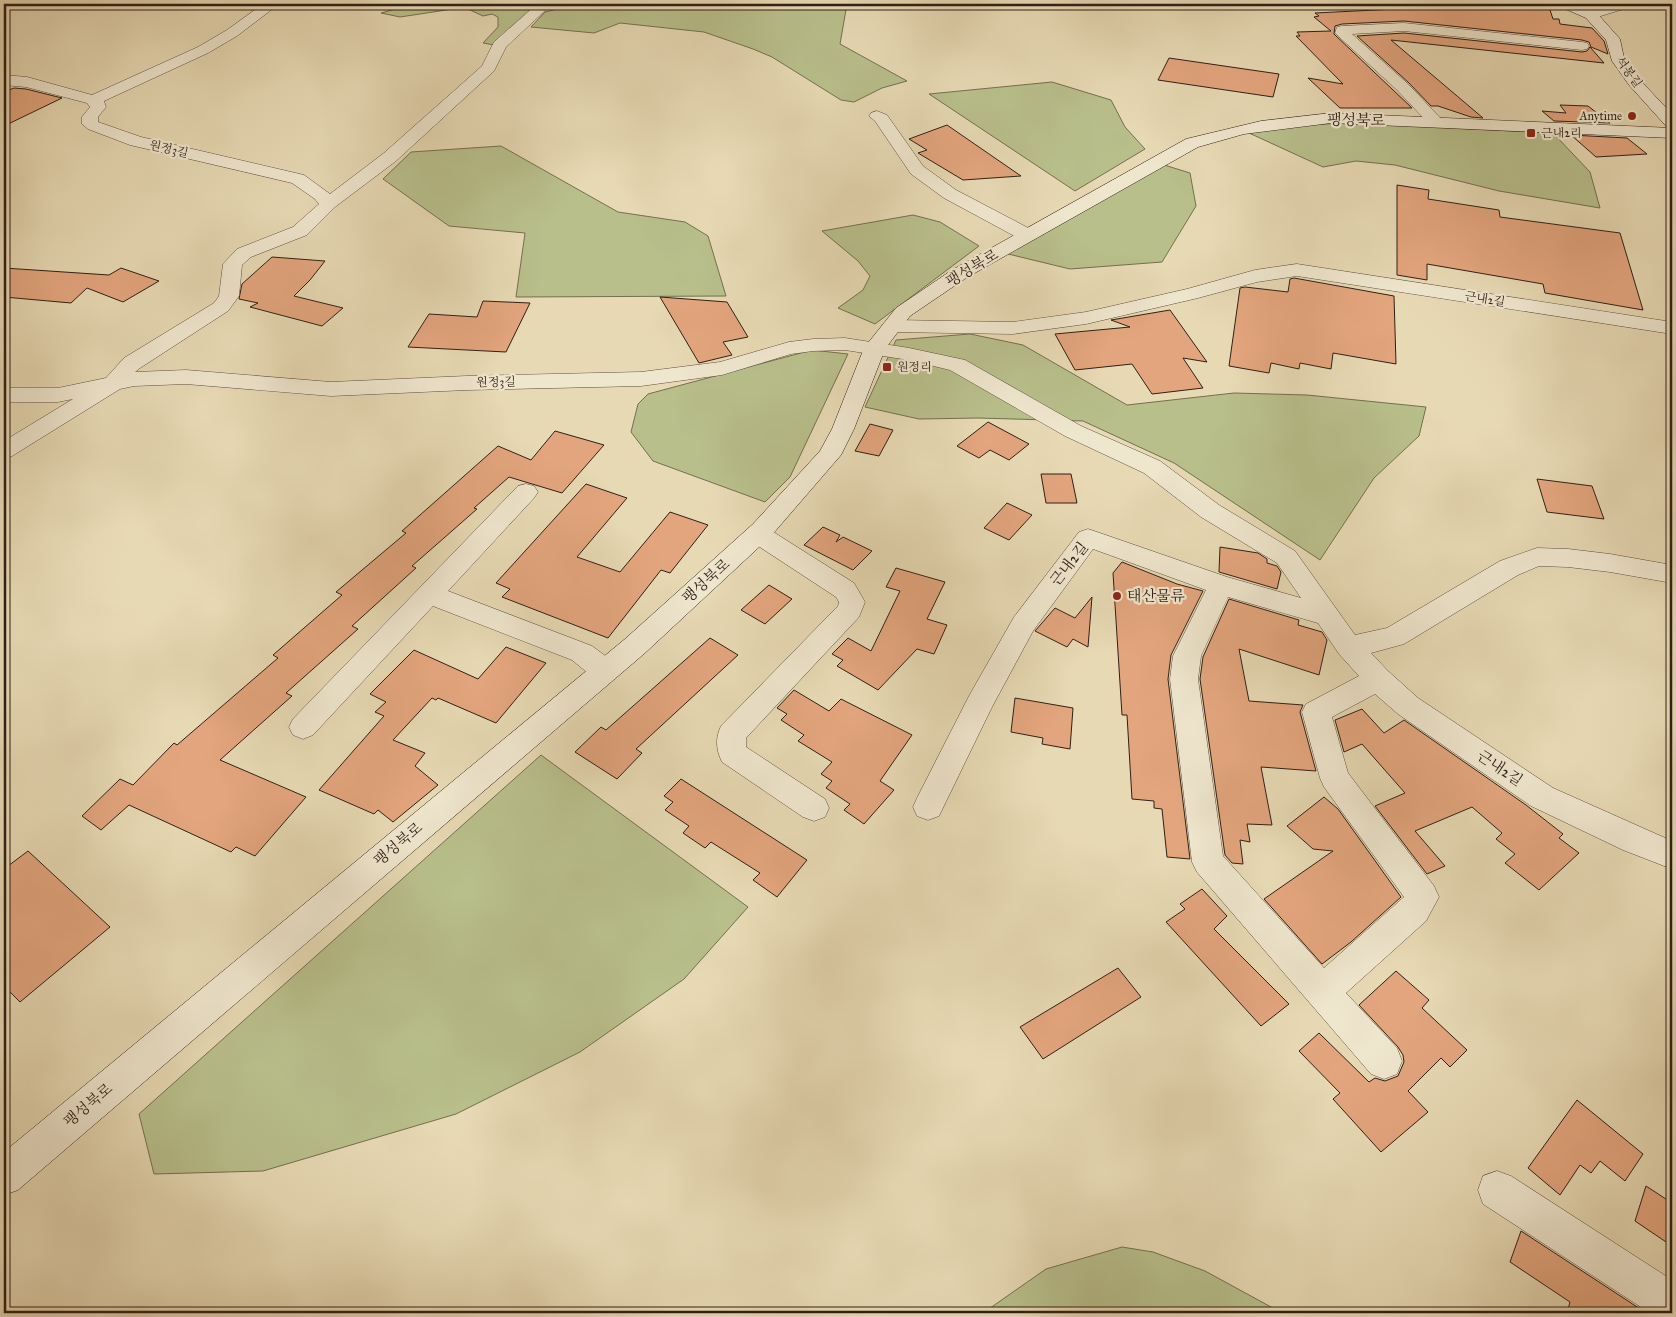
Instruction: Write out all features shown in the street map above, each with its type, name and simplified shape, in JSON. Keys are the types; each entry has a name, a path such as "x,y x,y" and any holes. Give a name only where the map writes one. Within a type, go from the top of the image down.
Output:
{"street":[{"path":"4,80 26,82 93,100 203,50 232,33 272,4"},
{"name":"원정3길","path":"4,451 114,384 132,363 221,307 229,296 233,264 244,253 300,231 325,209 328,204 390,157 489,68 499,45 545,4"},
{"name":"석봉길","path":"1566,4 1592,15 1613,38 1617,58 1634,82 1672,123"},
{"path":"1592,15 1625,4"},
{"path":"1436,122 1420,103 1342,33 1342,30 1404,27 1582,46"},
{"name":"원정3길","path":"93,100 97,103 98,107 90,117 90,124 94,126 162,148 298,179 322,195 328,204"},
{"path":"877,116 881,118 917,170 950,194 1027,235"},
{"name":"팽성북로","path":"4,1176 605,670 758,534 829,455 843,429 875,348 892,326 903,312 959,274 1192,143 1225,132 1275,122 1331,118 1672,134"},
{"name":"근내2길","path":"892,326 1013,328 1086,318 1191,294 1254,276 1297,270 1672,328"},
{"name":"원정3길","path":"4,395 58,395 134,379 186,377 330,389 641,379 722,368 789,348 845,344 875,348"},
{"name":"근내2길","path":"875,348 958,365 1073,431 1152,467 1210,511 1286,557 1349,647 1378,680 1408,706 1542,796 1634,840 1672,855"},
{"path":"303,727 526,492"},
{"path":"758,534 845,590 852,602 850,610 732,734 732,753 814,808"},
{"name":"근내2길","path":"928,807 979,704 1024,624 1088,538 1221,585 1325,615"},
{"path":"1349,647 1394,637 1508,568 1537,557 1568,558 1610,563 1672,574"},
{"path":"1221,585 1187,656 1184,679 1208,862 1384,1061"},
{"path":"429,594 582,653 605,670"},
{"path":"1323,991 1414,910 1423,897 1335,778 1316,712 1378,680"},
{"path":"1497,1190 1672,1304"}],"green space":[{"path":"413,4 537,4 494,45 483,43 498,27 498,17 492,14 483,16 468,9 453,9 400,17 381,13"},
{"path":"579,4 847,4 840,44 907,81 882,88 854,102 841,100 772,57 704,32 620,23 594,33 531,27 545,12"},
{"path":"1052,82 1111,100 1125,127 1145,149 1075,191 929,94"},
{"path":"1353,123 1553,133 1590,172 1600,208 1499,191 1395,165 1356,161 1323,167 1249,133 1297,125"},
{"path":"501,146 618,212 685,222 708,236 726,296 516,297 525,233 449,226 383,179 411,152"},
{"path":"1161,164 1190,173 1196,206 1162,262 1070,269 1004,253"},
{"path":"913,215 940,222 979,246 875,324 838,308 863,290 870,276 858,261 822,231"},
{"path":"970,334 1023,345 1127,405 1234,393 1307,395 1426,407 1419,436 1374,478 1320,560 1174,463 1083,421 978,418 919,419 865,407 896,340"},
{"path":"812,350 848,354 790,477 765,502 653,461 631,432 638,404 648,394"},
{"path":"541,755 748,907 684,979 580,1052 456,1114 263,1171 154,1174 139,1114"},
{"path":"1122,1247 1153,1252 1205,1271 1282,1313 983,1313 1046,1269"}],"building":[{"path":"1391,4 1548,4 1553,19 1559,19 1560,24 1592,28 1604,41 1608,54 1591,47 1589,42 1582,40 1404,21 1342,24 1335,26 1334,34 1412,108 1340,108 1308,78 1343,84 1296,36 1300,36 1297,32 1331,31 1314,17 1319,16 1315,13 1396,9"},
{"path":"1404,33 1582,52 1587,51 1590,47 1604,63 1391,40 1483,118 1471,117 1438,106 1431,106 1409,83 1357,36"},
{"path":"1169,58 1279,74 1273,97 1158,80"},
{"path":"14,88 62,98 4,126 4,92"},
{"path":"1560,105 1588,106 1610,123 1554,121 1542,111 1566,113"},
{"path":"947,125 1021,176 963,180 918,153 927,150 909,139"},
{"path":"1571,135 1627,138 1647,154 1596,157"},
{"path":"1397,185 1429,190 1428,199 1499,210 1500,217 1620,233 1643,310 1545,293 1543,284 1427,264 1427,280 1397,275"},
{"path":"272,257 325,261 294,296 343,308 322,326 250,307 258,303 239,299 242,284"},
{"path":"4,268 109,275 121,268 159,281 123,302 87,288 71,303 4,297"},
{"path":"1294,278 1394,296 1396,364 1333,353 1331,369 1300,363 1299,369 1271,363 1269,373 1229,366 1240,288 1288,292 1290,279"},
{"path":"660,297 727,302 748,337 723,342 732,355 699,363"},
{"path":"483,301 530,303 506,352 408,347 429,314 477,317"},
{"path":"1170,310 1207,362 1183,358 1203,388 1152,394 1132,364 1075,370 1055,334 1130,327 1111,320"},
{"path":"988,422 1029,444 1009,460 990,450 979,458 957,446"},
{"path":"870,424 893,430 879,456 855,451"},
{"path":"555,431 604,445 562,493 509,477 474,508 477,509 412,566 416,568 352,626 358,629 286,693 292,696 220,760 306,797 255,856 236,847 231,852 129,805 101,830 82,816 120,779 133,785 174,743 177,745 278,658 273,655 342,595 336,592 406,533 402,531 498,446 531,460"},
{"path":"1041,474 1071,474 1077,503 1046,503"},
{"path":"1537,479 1592,486 1604,519 1547,512"},
{"path":"586,484 627,498 577,557 620,572 670,512 708,525 670,573 661,570 608,638 502,597 510,589 496,583"},
{"path":"1007,503 1032,515 1009,540 984,528"},
{"path":"823,527 840,535 836,542 843,537 872,551 853,570 804,545"},
{"path":"1220,547 1258,553 1267,559 1267,563 1277,566 1281,572 1277,589 1219,572"},
{"path":"1122,562 1177,584 1203,591 1171,655 1168,679 1190,859 1167,857 1162,809 1154,808 1154,801 1132,799 1127,715 1122,715 1113,573"},
{"path":"896,568 945,582 927,619 947,625 934,654 917,649 878,690 837,666 843,660 832,654 848,638 871,651 900,591 886,587"},
{"path":"769,585 792,599 765,624 741,610"},
{"path":"1092,597 1088,647 1073,639 1067,647 1035,631 1055,608 1075,618"},
{"path":"1229,599 1299,620 1298,625 1322,632 1327,640 1319,675 1239,649 1249,701 1303,705 1300,712 1316,771 1261,767 1272,825 1247,824 1250,842 1240,840 1243,864 1232,863 1225,855 1200,679 1203,657"},
{"path":"710,638 738,655 636,749 642,753 617,779 575,752 601,727 606,730"},
{"path":"506,647 546,663 496,723 438,698 436,700 432,698 393,740 425,753 415,766 438,785 393,822 378,810 374,814 319,790 384,716 375,712 386,702 370,694 414,650 478,679"},
{"path":"794,690 829,711 841,699 912,735 880,781 894,790 864,824 844,810 850,804 826,788 832,781 821,774 832,762 798,741 804,735 781,720 787,714 777,708"},
{"path":"1015,698 1073,708 1070,749 1042,744 1043,738 1011,732"},
{"path":"1362,709 1384,733 1404,720 1526,805 1563,834 1559,838 1579,853 1539,890 1505,863 1515,854 1496,839 1502,833 1472,807 1415,831 1445,866 1427,874 1375,806 1405,793 1362,744 1344,752 1335,720"},
{"path":"681,779 807,860 777,897 753,880 760,873 711,842 705,848 683,833 689,826 665,810 673,802 664,796"},
{"path":"1324,797 1338,809 1401,897 1351,942 1322,964 1264,899 1333,851 1313,849 1287,826"},
{"path":"28,851 110,927 20,1002 4,986 4,869"},
{"path":"1202,889 1227,916 1214,929 1289,1004 1261,1026 1166,922 1185,909 1180,904"},
{"path":"1118,968 1141,997 1043,1059 1020,1027"},
{"path":"1396,971 1429,1000 1422,1008 1467,1050 1450,1067 1441,1058 1408,1091 1428,1112 1381,1152 1333,1099 1340,1093 1299,1051 1319,1033 1369,1082 1375,1078 1385,1081 1398,1076 1404,1062 1403,1055 1398,1047 1359,1005"},
{"path":"1577,1100 1643,1154 1625,1181 1600,1161 1591,1173 1580,1165 1560,1195 1528,1168"},
{"path":"1646,1186 1672,1203 1672,1246 1635,1221"},
{"path":"1521,1231 1646,1313 1567,1313 1570,1302 1510,1262"}],"place":[{"name":"Anytime","path":"1632,116"},
{"name":"근내2리","path":"1531,133"},
{"name":"원정리","path":"887,367"},
{"name":"태산물류","path":"1117,596"}]}
